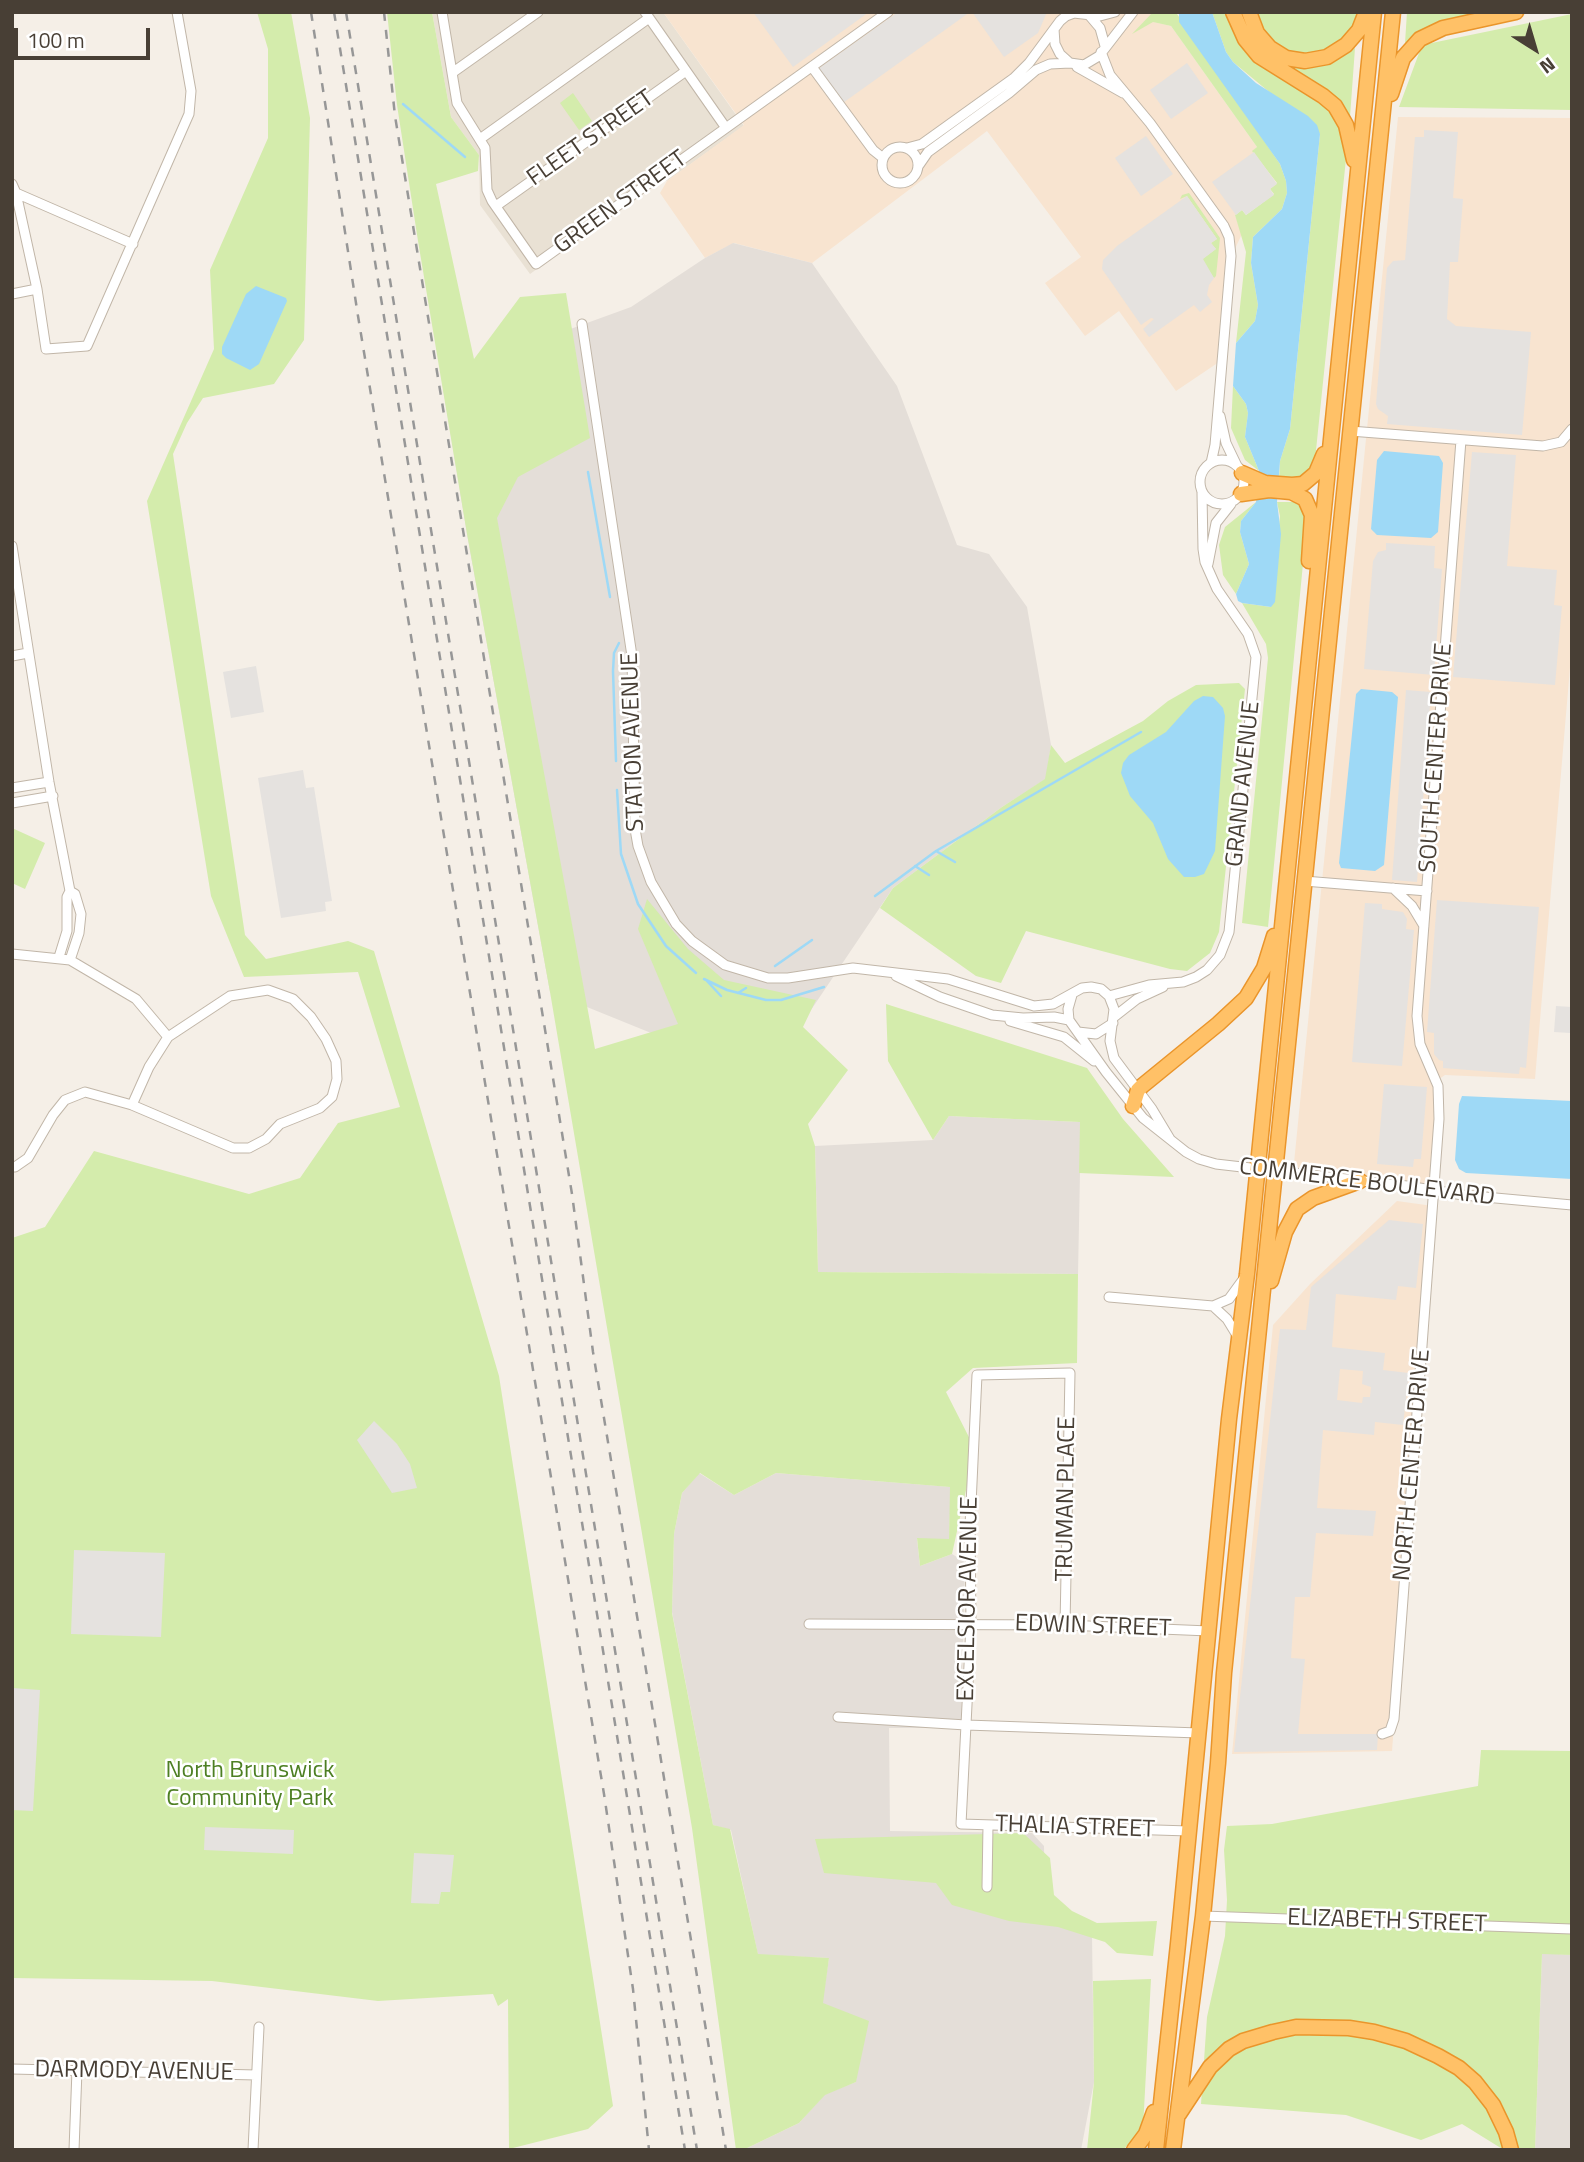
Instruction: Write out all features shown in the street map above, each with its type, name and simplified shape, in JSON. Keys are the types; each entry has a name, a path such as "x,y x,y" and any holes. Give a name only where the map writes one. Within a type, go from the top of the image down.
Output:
{"highway":[{"path":"1233,12 1245,39 1259,56 1327,98 1338,110 1349,131 1357,176"},
{"path":"1249,12 1257,33 1270,48 1286,58 1305,61 1326,57 1346,45 1359,30 1366,12"},
{"path":"1156,2150 1374,12"},
{"path":"1173,2150 1203,1916 1224,1672 1393,12"},
{"path":"1380,136 1400,64 1416,42 1443,28 1517,12"},
{"path":"1237,498 1258,486 1292,489 1303,484 1314,476 1330,440"},
{"path":"1240,470 1258,486"},
{"path":"1292,489 1305,499 1311,510 1309,552 1312,622"},
{"path":"1133,1106 1138,1090 1246,998 1264,968 1285,898"},
{"path":"1261,1312 1285,1232 1297,1209 1313,1198 1360,1181"},
{"path":"1176,2118 1210,2067 1236,2045 1264,2034 1296,2028 1349,2028 1406,2041 1459,2068 1475,2082 1493,2105 1511,2150"},
{"path":"1134,2150 1149,2128 1162,2087"}],"street":[{"path":"14,189 37,289 46,349 87,346 189,114 191,91 177,12"},
{"name":"GREEN STREET","path":"442,12 459,108 486,152 486,185 496,206 536,264 726,128"},
{"path":"452,73 538,12"},
{"path":"480,139 647,15 726,128 888,12"},
{"path":"1115,12 1109,15 1074,13 1058,21 1029,63 1007,83 922,144 894,148 883,158 885,174 898,183 912,179 928,152 1036,71 1050,64 1088,63 1133,12"},
{"path":"1084,14 1100,28 1103,49"},
{"path":"1058,21 1058,51 1072,64"},
{"name":"GRAND AVENUE","path":"1103,49 1108,71 1150,123 1224,226 1229,237 1231,257 1215,445 1211,463 1200,478 1202,549 1217,589 1251,639 1255,657 1228,938 1220,955 1207,970 1189,980 1149,985 1109,996"},
{"name":"GRAND AVENUE","path":"1072,64 1127,96"},
{"path":"812,66 873,150 883,158"},
{"name":"FLEET STREET","path":"496,206 686,71"},
{"path":"907,148 919,164"},
{"path":"14,189 133,244"},
{"path":"12,294 37,289"},
{"name":"STATION AVENUE","path":"582,324 631,641 635,829 650,882 676,924 692,941 725,965 768,978 788,978 853,968 948,979 1034,1006 1053,1004 1073,993"},
{"name":"GRAND AVENUE","path":"1218,404 1226,443 1240,470 1244,487 1237,498"},
{"path":"1350,431 1548,446 1561,442 1572,429"},
{"name":"SOUTH CENTER DRIVE","path":"1434,1190 1440,1096 1420,1044 1417,1028 1461,440"},
{"path":"1211,463 1225,460 1240,470"},
{"path":"1202,493 1209,501 1219,505 1237,498"},
{"path":"1208,570 1216,523 1237,498"},
{"path":"12,546 49,782 70,891 67,897 67,931 59,957"},
{"path":"12,656 28,653"},
{"path":"12,788 49,782"},
{"path":"12,803 53,796"},
{"path":"1304,881 1427,891"},
{"path":"1393,888 1412,906 1424,926"},
{"path":"70,891 75,894 81,914 79,933 70,960"},
{"path":"12,954 70,960 136,999 168,1037"},
{"name":"STATION AVENUE","path":"889,972 940,997 992,1014 1015,1018 1047,1017 1069,1020"},
{"name":"GRAND AVENUE","path":"1113,1020 1143,996 1175,983"},
{"path":"1091,987 1101,989 1109,996 1114,1005 1113,1020 1096,1034 1077,1032 1069,1020 1068,1004 1073,993 1091,987"},
{"path":"12,1166 16,1167 29,1158 53,1115 65,1100 85,1092 132,1105 233,1147 249,1148 266,1139 280,1124 320,1108 332,1097 337,1079 336,1061 312,1017 293,999 268,990 230,996 168,1037 149,1067 132,1105"},
{"path":"992,1014 1064,1037 1106,1072"},
{"name":"COMMERCE BOULEVARD","path":"1113,1020 1110,1037 1112,1054 1170,1139"},
{"name":"COMMERCE BOULEVARD","path":"1077,1032 1143,1118 1199,1159 1216,1164 1490,1198 1572,1205"},
{"name":"NORTH CENTER DRIVE","path":"1382,1734 1390,1731 1394,1719 1434,1190"},
{"path":"1109,1297 1213,1306 1228,1299 1247,1274"},
{"path":"1213,1306 1227,1319 1240,1341"},
{"name":"EXCELSIOR AVENUE","path":"961,1824 971,1625 970,1526 977,1375 1070,1373"},
{"name":"TRUMAN PLACE","path":"1065,1625 1070,1373"},
{"name":"EDWIN STREET","path":"809,1624 1065,1625 1209,1631"},
{"path":"838,1717 966,1725 1199,1733"},
{"name":"THALIA STREET","path":"961,1824 1189,1831"},
{"path":"987,1886 988,1825"},
{"name":"ELIZABETH STREET","path":"1203,1916 1572,1928"},
{"path":"253,2150 259,2027"},
{"name":"DARMODY AVENUE","path":"12,2069 256,2075"},
{"path":"74,2150 77,2070"}],"shaded area":[{"path":"432,12 663,12 744,126 667,181 661,180 530,274 480,205 479,155 451,117"},
{"path":"663,12 1164,12 1154,22 1171,26 1257,147 1253,151 1277,184 1235,215 1242,234 1231,257 1222,360 1176,391 1119,311 1085,336 1045,283 1081,257 987,131 812,263 734,243 705,258 660,193 667,181 744,125"},
{"path":"753,12 869,12 793,67"},
{"path":"898,12 970,12 840,105 815,71"},
{"path":"972,12 1047,12 1038,33 1004,57"},
{"path":"1187,63 1208,93 1171,119 1150,90"},
{"path":"1398,117 1572,118 1572,644 1535,1079 1445,1075 1436,1081 1434,1190 1293,1173"},
{"path":"1424,130 1458,132 1453,198 1463,199 1458,262 1450,262 1447,319 1456,326 1531,332 1522,435 1387,424 1388,416 1378,409 1376,404 1387,268 1393,261 1405,260 1415,137 1424,137"},
{"path":"1146,136 1173,174 1141,196 1115,158"},
{"path":"1254,152 1277,184 1270,189 1274,195 1246,215 1242,210 1236,215 1212,182"},
{"path":"1187,196 1217,239 1211,243 1216,249 1203,259 1214,278 1207,295 1212,302 1200,312 1194,305 1149,337 1143,329 1154,319 1151,318 1141,325 1102,269 1103,260 1117,246"},
{"path":"733,243 812,263 897,386 957,545 989,554 1027,607 1051,745 1046,779 1002,807 893,888 774,1065 693,1050 550,992 441,376 631,307 705,258"},
{"path":"1472,452 1516,455 1507,566 1557,570 1554,605 1562,606 1555,685 1453,677"},
{"path":"1386,543 1435,546 1434,568 1442,569 1434,675 1364,669 1373,561 1378,552 1386,550"},
{"path":"256,666 264,712 231,718 223,672"},
{"path":"1406,690 1431,692 1417,882 1392,880"},
{"path":"303,770 306,788 314,787 332,901 325,902 326,911 281,918 258,778"},
{"path":"1437,900 1539,907 1526,1068 1520,1067 1519,1074 1443,1068 1443,1061 1434,1054 1434,1033 1427,1032"},
{"path":"1365,903 1382,904 1382,909 1403,912 1407,919 1406,929 1414,930 1402,1066 1352,1062"},
{"path":"1556,1006 1572,1007 1570,1033 1554,1032"},
{"path":"1384,1084 1427,1087 1421,1159 1414,1159 1413,1167 1377,1164"},
{"path":"949,1116 1081,1122 1078,1274 818,1272 815,1146 933,1140"},
{"path":"1397,1201 1433,1206 1392,1751 1232,1754 1273,1325 1310,1284"},
{"path":"1389,1220 1423,1224 1416,1288 1398,1286 1396,1300 1336,1294 1332,1347 1385,1353 1383,1370 1409,1373 1403,1425 1375,1422 1374,1435 1323,1430 1317,1508 1376,1511 1373,1536 1316,1533 1310,1597 1295,1597 1291,1658 1305,1659 1298,1734 1378,1734 1377,1750 1234,1752 1280,1329 1306,1330 1311,1287","holes":["1340,1369 1363,1371 1362,1384 1371,1387 1370,1397 1363,1397 1362,1403 1337,1400"]},
{"path":"374,1421 397,1444 410,1464 417,1488 392,1493 357,1440"},
{"path":"699,1473 734,1495 776,1473 951,1487 949,1539 917,1539 920,1566 952,1554 965,1562 961,1728 889,1728 890,1831 1032,1833 1044,1846 1045,1916 1092,1935 1094,2082 1081,2150 743,2150 799,2123 825,2094 856,2082 822,2003 829,1958 758,1955 731,1830 713,1825 672,1612 674,1534 682,1493"},
{"path":"74,1550 165,1553 161,1637 71,1634"},
{"path":"13,1688 40,1690 33,1811 12,1810"},
{"path":"205,1827 294,1830 293,1854 204,1850"},
{"path":"414,1853 454,1855 450,1892 441,1892 439,1904 411,1903"},
{"path":"1542,1953 1572,1955 1572,2150 1535,2150"}],"green space":[{"name":"North Brunswick Community Park","path":"257,12 291,12 310,118 304,340 274,384 203,398 187,423 173,454 245,935 266,959 348,941 374,951 499,1376 613,2106 588,2129 509,2149 508,1999 498,2006 493,1994 378,2001 212,1981 12,1978 12,1238 45,1227 94,1151 249,1194 300,1178 338,1123 400,1107 358,972 244,977 211,896 147,501 214,349 210,270 268,138 268,49"},
{"path":"387,12 432,12 451,117 479,155 478,171 436,184 474,359 520,297 566,293 590,438 518,477 497,518 595,1049 678,1024 638,929 647,899 688,949 724,980 816,1000 803,1027 848,1070 808,1124 815,1146 818,1272 1078,1274 1077,1363 973,1368 946,1392 975,1449 952,1554 920,1566 917,1538 949,1539 950,1487 776,1473 734,1495 700,1473 682,1493 674,1534 672,1613 713,1825 730,1829 758,1954 829,1958 823,2003 869,2021 856,2082 825,2095 799,2123 743,2150 736,2150 692,1828 550,992 467,534 418,241 397,105"},
{"path":"1153,12 1179,12 1177,14 1280,164 1286,181 1287,193 1282,209 1253,237 1251,263 1258,305 1255,321 1236,343 1246,252 1235,215 1242,210 1246,215 1274,194 1270,189 1277,183 1252,151 1257,147 1171,26 1153,22 1132,34"},
{"path":"1212,12 1226,12 1240,45 1259,65 1316,98 1339,120 1347,149 1315,460 1309,472 1296,481 1279,480 1280,461 1290,429 1320,134 1233,62 1226,52"},
{"path":"1256,12 1358,12 1354,24 1337,44 1315,55 1282,50 1265,35"},
{"path":"1407,12 1494,12 1434,25 1405,43"},
{"path":"1572,14 1572,110 1399,107 1422,45"},
{"path":"1355,48 1350,117 1332,95 1277,63 1328,65"},
{"path":"573,93 592,121 579,130 560,103"},
{"path":"1189,193 1220,238 1214,278 1201,260 1216,249 1211,243 1217,239 1187,196 1180,199 1182,195"},
{"path":"1233,386 1246,404 1248,413 1245,437 1259,471 1245,460 1231,428"},
{"path":"1256,502 1241,521 1240,532 1249,564 1236,594 1223,575 1219,545 1225,527"},
{"path":"1277,502 1300,502 1307,522 1268,927 1242,923 1268,658 1266,644 1242,603 1271,607 1280,516"},
{"path":"1239,683 1245,689 1219,932 1210,953 1187,971 1170,969 1026,931 1001,983 976,976 880,908 893,888 1002,807 1045,779 1051,745 1065,763 1143,721 1168,701 1196,685"},
{"path":"12,828 45,843 25,889 12,883"},
{"path":"886,1004 1087,1068 1123,1119 1174,1177 1079,1173 1080,1122 949,1116 933,1140 888,1061"},
{"path":"1481,1750 1572,1751 1572,1955 1542,1954 1535,2150 1504,2150 1462,2124 1421,2140 1346,2115 1201,2104 1207,2017 1225,1936 1227,1900 1224,1850 1227,1826 1272,1824 1478,1786"},
{"path":"1023,1833 1050,1858 1054,1895 1072,1911 1097,1923 1157,1921 1153,1956 1117,1953 1105,1942 1058,1927 1009,1921 952,1905 936,1883 824,1873 815,1839"},
{"path":"1151,1979 1143,2128 1123,2150 1087,2150 1094,2082 1093,1981"}],"water":[{"path":"1179,12 1212,12 1226,52 1233,62 1256,83 1308,116 1317,125 1320,134 1290,429 1280,461 1277,502 1281,534 1275,602 1271,607 1242,603 1238,601 1236,594 1249,564 1240,532 1241,521 1256,502 1259,471 1245,437 1248,413 1246,404 1233,386 1236,343 1255,321 1258,305 1251,263 1253,237 1282,209 1287,193 1286,181 1280,164 1179,22"},
{"path":"256,286 286,298 287,301 259,364 250,370 226,358 222,354 222,347 246,294"},
{"path":"1384,451 1439,456 1443,463 1438,532 1431,538 1377,535 1371,529 1377,460"},
{"path":"1361,689 1392,692 1398,697 1384,865 1375,871 1341,868 1339,863 1356,694"},
{"path":"1203,696 1213,697 1223,708 1225,716 1215,851 1204,874 1184,877 1168,859 1153,823 1130,796 1121,773 1123,763 1129,755 1166,732 1194,701"},
{"path":"1462,1096 1572,1101 1572,1179 1466,1173 1459,1169 1455,1160 1459,1104"}],"waterway":[{"path":"403,104 465,157"},
{"path":"588,472 610,597"},
{"path":"616,761 613,671 614,653 619,643"},
{"path":"875,896 936,851 1141,732"},
{"path":"617,790 621,854 638,904 666,946 696,973"},
{"path":"936,851 955,862"},
{"path":"915,866 929,875"},
{"path":"775,966 812,940"},
{"path":"704,979 727,990 766,1000 781,1000 824,987"},
{"path":"707,981 721,996"},
{"path":"738,993 746,988"}],"railway":[{"path":"311,12 358,316 604,1794 633,1989 649,2150"},
{"path":"334,12 685,2150"},
{"path":"346,12 697,2150"},
{"path":"384,12 395,116 572,1194 593,1352 726,2150"}]}
